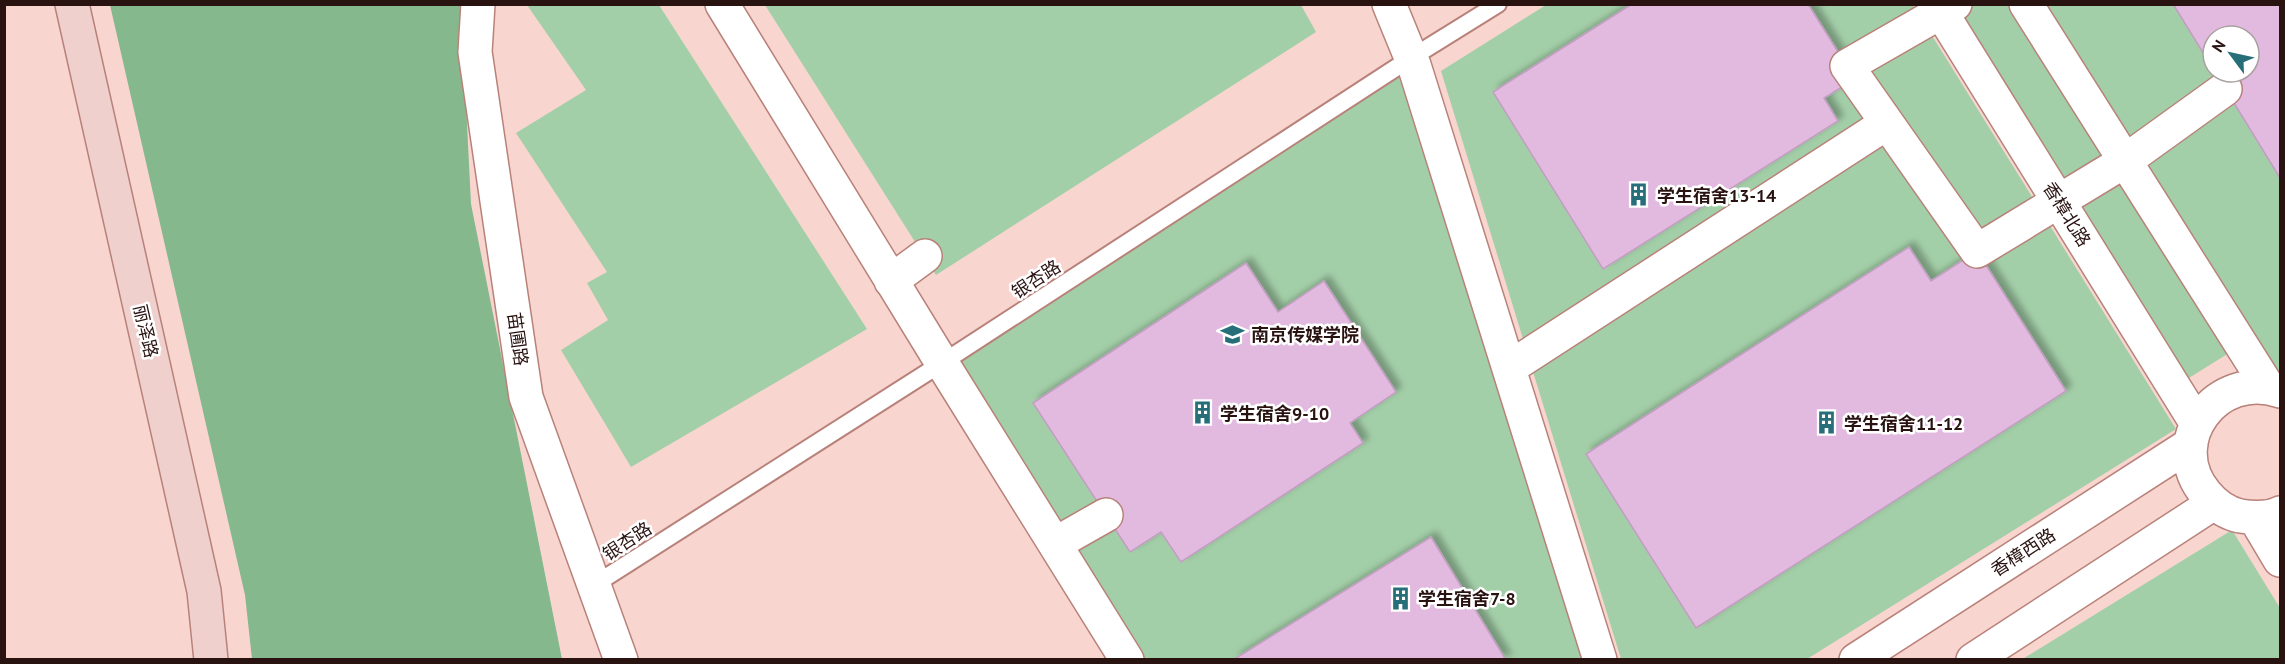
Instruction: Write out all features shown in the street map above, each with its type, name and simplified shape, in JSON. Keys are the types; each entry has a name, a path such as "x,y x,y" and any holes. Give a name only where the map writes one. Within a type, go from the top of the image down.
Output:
{"street":[{"name":"丽泽路","path":"72,4 204,591 211,660"},
{"name":"苗圃路","path":"478,4 475,52 526,397 621,660"},
{"path":"722,4 1127,660"},
{"path":"1389,4 1411,58 1600,660"},
{"path":"2026,4 2274,389"},
{"path":"1944,7 1847,66 1977,251 2126,161 2226,89"},
{"name":"香樟北路","path":"1944,7 2194,434"},
{"path":"1509,368 1887,123"},
{"path":"891,281 925,256"},
{"name":"香樟西路","path":"1856,660 2194,434 2209,406 2226,393 2247,387 2274,389"},
{"path":"2194,434 2192,466 2200,486 2214,503 2233,514 2268,516 2280,560"},
{"path":"1973,660 2214,503"},
{"path":"1055,544 1106,515"}],"lane":[{"name":"银杏路","path":"594,585 1498,4"}],"green space":[{"path":"110,5 461,5 471,204 562,659 252,659 245,595"},
{"path":"527,5 659,5 867,329 631,467 561,350 608,320 587,283 607,272 516,133 586,90"},
{"path":"765,5 1301,5 1316,32 936,275"},
{"path":"1546,5 1913,5 2176,429 1807,659 1621,659 1441,71"},
{"path":"1949,5 2012,5 2229,353 2184,381"},
{"path":"2026,5 2280,5 2280,380"},
{"path":"1397,67 1583,659 1127,659 942,363"},
{"path":"2232,530 2280,608 2280,659 2021,660"}],"building":[{"name":"学生宿舍13-14","path":"1632,4 1808,4 1855,79 1824,98 1838,121 1603,269 1493,92"},
{"path":"2173,4 2280,4 2280,178 2222,84 2261,84 2261,24 2201,24 2201,50"},
{"name":"学生宿舍11-12","path":"1909,247 1931,281 1977,251 2066,391 1696,628 1586,454"},
{"name":"学生宿舍9-10","path":"1246,263 1278,312 1324,281 1396,392 1350,423 1363,443 1181,562 1161,532 1130,552 1033,403"},
{"name":"学生宿舍7-8","path":"1431,537 1506,660 1233,660"}],"place":[{"name":"学生宿舍13-14","path":"1639,195"},
{"name":"南京传媒学院","path":"1233,334"},
{"name":"学生宿舍9-10","path":"1202,413"},
{"name":"学生宿舍11-12","path":"1826,423"},
{"name":"学生宿舍7-8","path":"1400,598"}]}
